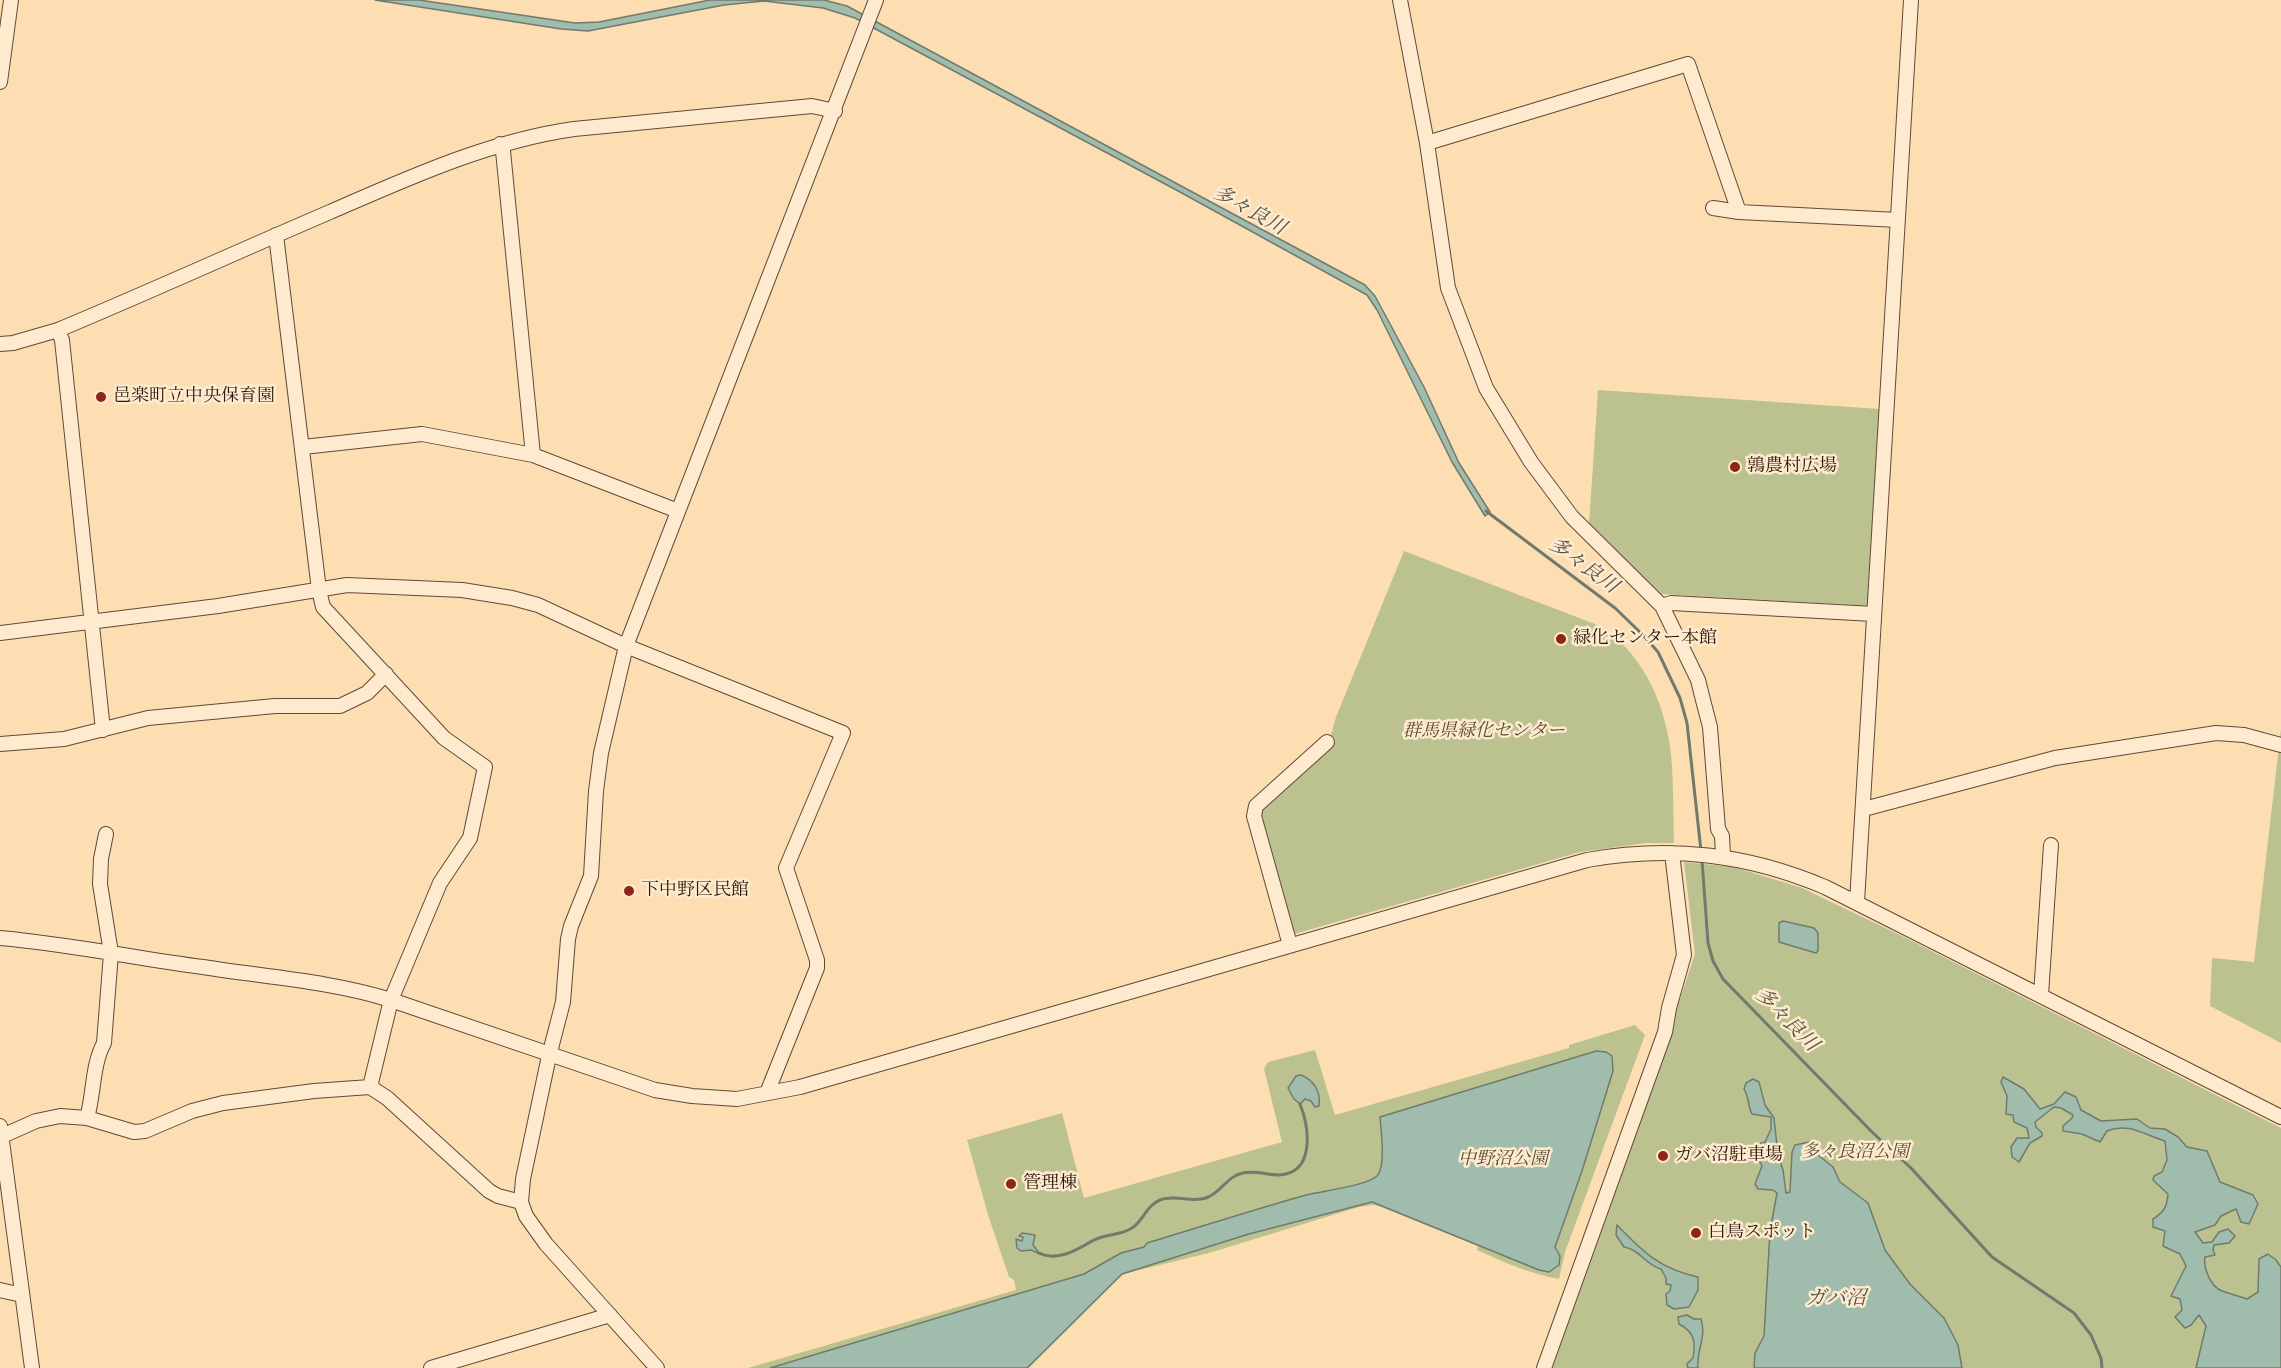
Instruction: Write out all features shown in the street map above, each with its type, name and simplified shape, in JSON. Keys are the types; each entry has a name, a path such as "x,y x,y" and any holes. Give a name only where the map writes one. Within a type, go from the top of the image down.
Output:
{"street":[{"path":"0,82 11,0"},
{"path":"1400,0 1427,143 1448,288 1486,388 1531,462 1572,517 1662,606 1698,680 1710,727 1718,829 1722,837 1721,856"},
{"path":"1857,902 1911,0"},
{"path":"657,1368 546,1244 526,1216 521,1202 523,1179 563,1002 571,926 591,876 596,791 601,753 626,646 876,1"},
{"path":"1427,143 1688,64 1739,212"},
{"path":"0,344 13,343 58,330 393,184 500,144 544,133 598,126 812,106 835,111"},
{"path":"500,144 533,455"},
{"path":"1713,208 1739,212 1898,220"},
{"path":"276,235 319,590 323,607 444,738 485,767 470,837 440,883 391,1000 370,1087"},
{"path":"58,330 62,340 103,730"},
{"path":"303,447 422,434 533,455 678,512"},
{"path":"0,633 218,606 347,585 462,590 512,598 538,605 626,646 843,733 786,868 817,960 817,968 767,1093"},
{"path":"1662,606 1671,603 1874,614"},
{"path":"0,744 64,739 160,716 275,706 340,706 367,693 386,674"},
{"path":"1864,809 2055,758 2216,733 2244,735 2281,745"},
{"path":"1290,945 1254,816 1256,806 1327,742"},
{"path":"87,1118 92,1101 98,1054 104,1043 111,953 100,884 101,858 106,834"},
{"path":"2041,995 2051,845"},
{"path":"1544,1368 1625,1146 1667,1022 1684,955 1678,853"},
{"path":"0,938 69,945 349,989 391,1000 549,1056 655,1090 692,1096 737,1099 834,1077 1587,860 1628,854 1678,853 1721,856 1797,875 1857,902 2281,1117"},
{"path":"32,1368 0,1133 60,1116 87,1118 134,1132 145,1131 192,1111 223,1102 370,1087 387,1098 489,1191 498,1196 521,1202"},
{"path":"0,1290 22,1295"},
{"path":"431,1368 452,1365 610,1315"}],"green space":[{"name":"鶉農村広場","path":"1598,390 1880,409 1868,606 1661,594 1589,524"},
{"name":"群馬県緑化センター","path":"1404,551 1595,624 1624,646 1636,660 1655,692 1667,728 1672,770 1674,843 1646,843 1580,852 1291,935 1259,815 1260,808 1331,747 1331,735 1336,717"},
{"path":"2281,729 2281,1043 2210,1006 2212,958 2254,962"},
{"name":"多々良沼公園","path":"1684,862 1734,867 1802,888 1904,937 2281,1128 2281,1368 1548,1368 1653,1080 1695,954"},
{"name":"中野沼公園","path":"1635,1025 1645,1035 1565,1252 1559,1279 1517,1267 1477,1250 1478,1246 1372,1205 1209,1253 1123,1274 1029,1368 748,1368 1016,1290 1014,1280 1009,1277 989,1218 967,1140 1062,1113 1084,1198 1282,1142 1264,1069 1268,1062 1315,1050 1335,1115 1569,1048 1569,1045"}],"water":[{"path":"375,0 419,0 575,23 599,22 710,0 824,0 847,6 1365,285 1375,296 1424,387 1459,463 1490,512 1485,516 1452,462 1377,310 1367,295 855,18 823,8 764,1 724,5 588,31 561,29"},
{"path":"1783,921 1814,928 1818,933 1818,951 1816,953 1779,942 1779,923"},
{"path":"1596,1051 1606,1052 1612,1056 1613,1071 1582,1171 1555,1247 1560,1256 1559,1265 1549,1272 1539,1270 1372,1202 1249,1234 1122,1274 1027,1368 770,1368 1084,1274 1121,1253 1144,1247 1147,1243 1306,1195 1364,1183 1377,1176 1380,1171 1382,1148 1380,1117"},
{"path":"1301,1075 1316,1087 1319,1106 1315,1107 1311,1101 1305,1099 1300,1104 1294,1099 1288,1088 1296,1076"},
{"path":"2003,1077 2024,1089 2040,1109 2054,1104 2065,1092 2076,1097 2081,1110 2101,1121 2137,1119 2150,1128 2165,1129 2178,1137 2187,1147 2207,1151 2220,1182 2253,1195 2258,1204 2249,1224 2241,1222 2236,1209 2221,1216 2215,1225 2195,1232 2203,1243 2212,1242 2219,1232 2228,1229 2235,1236 2229,1243 2214,1245 2215,1255 2205,1257 2209,1277 2214,1286 2222,1291 2247,1299 2258,1292 2259,1259 2268,1254 2281,1267 2281,1368 2196,1368 2206,1326 2199,1315 2191,1325 2185,1328 2175,1317 2182,1310 2180,1299 2171,1296 2186,1266 2180,1254 2163,1246 2165,1231 2153,1227 2153,1219 2164,1209 2168,1199 2168,1194 2153,1180 2154,1176 2162,1172 2167,1160 2165,1141 2136,1130 2122,1128 2107,1131 2100,1142 2082,1134 2063,1131 2063,1126 2073,1115 2054,1107 2035,1122 2042,1136 2030,1143 2019,1162 2012,1157 2011,1147 2017,1138 2029,1138 2027,1128 2014,1122 2013,1115 2006,1114 2007,1096 2001,1082"},
{"name":"ガバ沼","path":"1753,1079 1759,1082 1765,1105 1774,1118 1778,1155 1783,1170 1786,1193 1790,1192 1792,1152 1795,1145 1809,1142 1813,1151 1833,1167 1840,1182 1868,1203 1885,1250 1910,1284 1944,1318 1958,1345 1962,1368 1754,1368 1755,1353 1764,1336 1770,1231 1777,1193 1773,1190 1758,1189 1755,1184 1762,1166 1760,1162 1756,1162 1753,1151 1755,1145 1765,1142 1771,1129 1771,1117 1752,1114 1744,1089 1746,1083"},
{"path":"1617,1225 1653,1258 1673,1269 1698,1277 1698,1290 1689,1307 1674,1309 1667,1305 1666,1294 1670,1291 1671,1285 1666,1284 1666,1278 1661,1269 1624,1247 1616,1235"},
{"path":"1022,1233 1035,1235 1033,1245 1040,1254 1031,1250 1021,1251 1017,1248 1016,1239 1022,1241 1023,1237 1019,1236"},
{"path":"1687,1315 1694,1319 1701,1319 1703,1326 1698,1368 1688,1368 1687,1364 1693,1358 1694,1342 1688,1330 1679,1324 1678,1317"}],"waterway":[{"name":"多々良川","path":"1486,511 1615,608 1658,652 1680,698 1687,723 1701,851"},
{"name":"多々良川","path":"1702,860 1708,943 1713,961 1723,979 1872,1132 1911,1168 1992,1257 2074,1313 2091,1335 2101,1358 2102,1368"},
{"path":"1039,1253 1060,1256 1097,1239 1127,1231 1160,1200 1206,1198 1243,1173 1279,1175 1291,1172 1299,1166 1307,1147 1306,1125 1300,1104"}],"place":[{"name":"邑楽町立中央保育園","path":"101,397"},
{"name":"鶉農村広場","path":"1735,467"},
{"name":"緑化センター本館","path":"1561,639"},
{"name":"下中野区民館","path":"629,891"},
{"name":"ガバ沼駐車場","path":"1663,1156"},
{"name":"管理棟","path":"1011,1184"},
{"name":"白鳥スポット","path":"1696,1233"}]}
